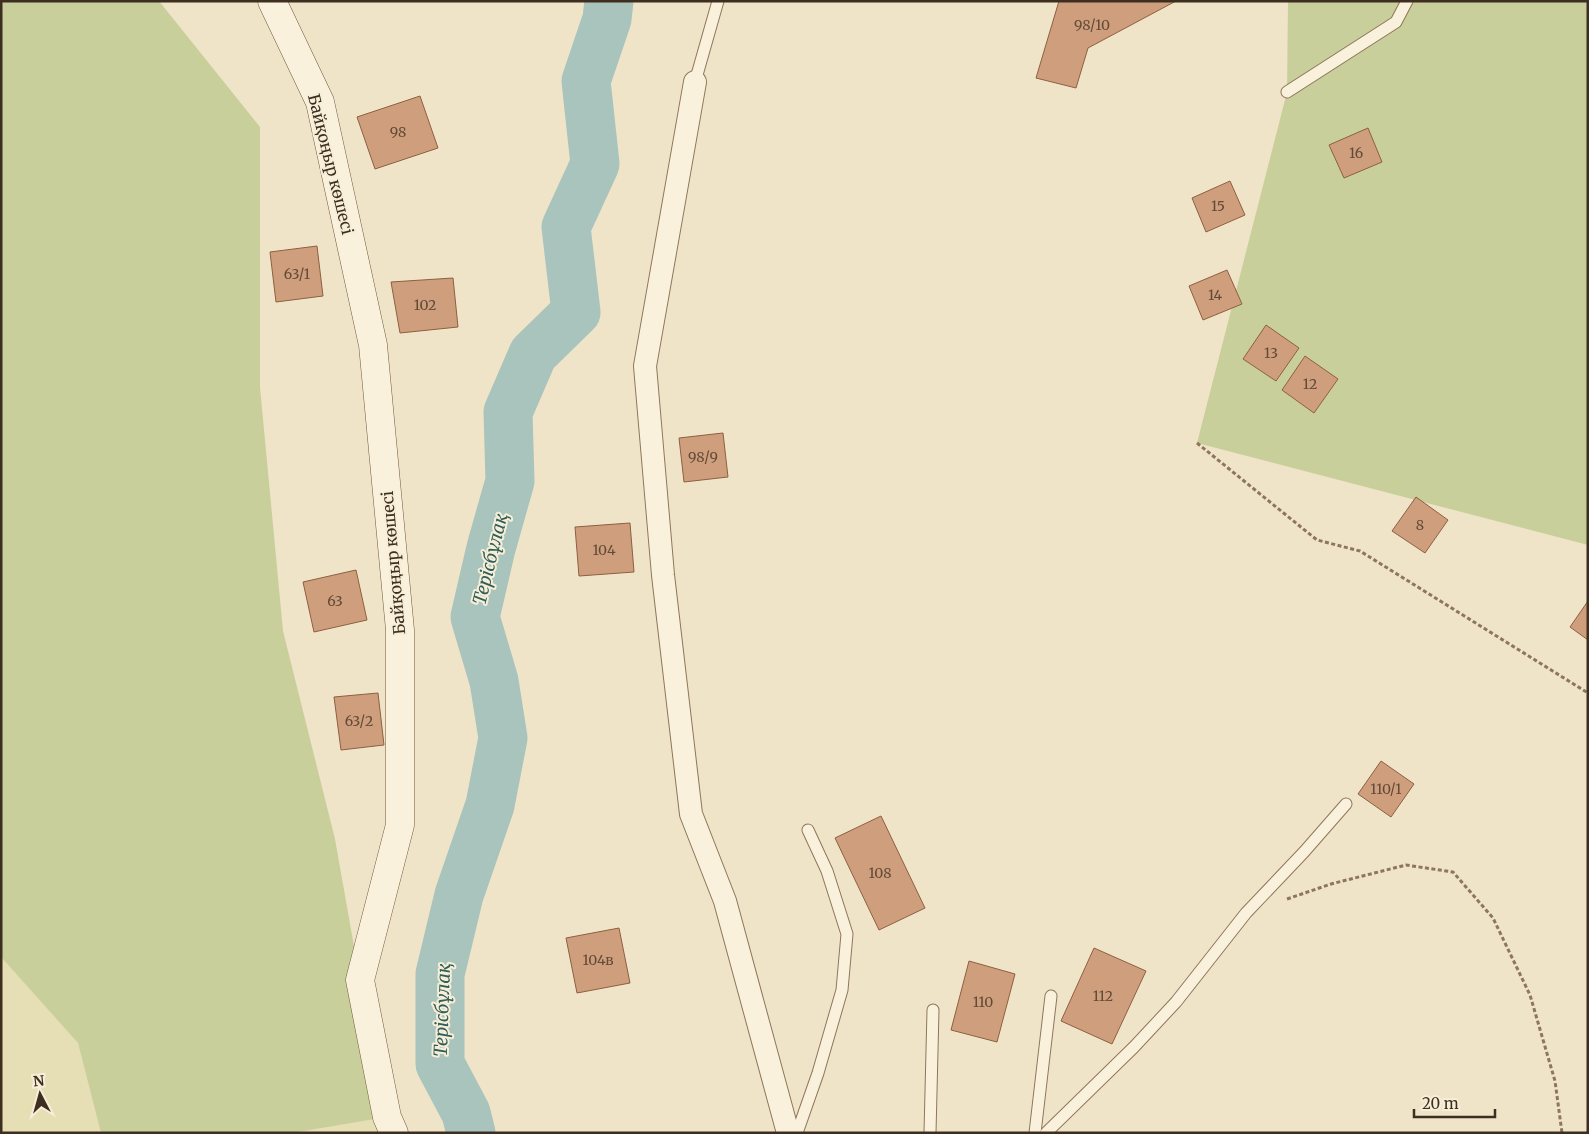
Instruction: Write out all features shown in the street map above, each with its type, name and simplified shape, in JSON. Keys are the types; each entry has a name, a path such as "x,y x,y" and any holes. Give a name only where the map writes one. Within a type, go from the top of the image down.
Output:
{"street":[{"name":"Байқоңыр көшесі","path":"272,1 320,102 373,346 400,630 400,825 360,980 387,1117 394,1133"},
{"path":"695,82 645,366 663,575 691,814 725,901 788,1133"}],"lane":[{"path":"695,82 718,1"},
{"path":"1287,92 1396,22 1407,1"},
{"path":"1046,1133 1134,1047 1170,1008 1246,913 1304,852 1346,804"},
{"path":"797,1133 818,1073 842,990 846,934 827,871 808,830"},
{"path":"1035,1133 1051,996"},
{"path":"930,1133 933,1010"}],"path":[{"path":"1197,443 1317,540 1360,551 1588,693"},
{"path":"1246,913 1331,884 1406,865 1453,872 1493,918 1530,995 1555,1081 1562,1133"}],"shaded area":[{"path":"1,957 78,1043 101,1133 1,1133"},
{"path":"387,1117 394,1133 292,1133"}],"green space":[{"path":"1,1 159,1 260,127 260,387 283,631 335,839 387,1117 292,1133 101,1133 78,1043 1,957"},
{"path":"1288,1 1588,1 1588,545 1197,443 1287,92"}],"building":[{"path":"1059,1 1176,1 1088,48 1076,88 1036,78"},
{"path":"420,96 438,148 375,169 357,117"},
{"path":"1368,128 1382,162 1344,178 1329,145"},
{"path":"1230,181 1245,215 1206,232 1192,198"},
{"path":"317,246 323,296 276,302 270,252"},
{"path":"1227,270 1242,304 1203,320 1189,286"},
{"path":"453,278 458,327 400,333 391,282"},
{"path":"1266,325 1299,348 1276,381 1243,359"},
{"path":"1305,356 1338,379 1314,413 1282,390"},
{"path":"723,433 728,477 684,482 679,438"},
{"path":"1416,497 1448,520 1425,553 1392,531"},
{"path":"630,523 634,572 579,576 575,527"},
{"path":"356,570 367,620 314,632 303,582"},
{"path":"1588,601 1588,640 1570,627"},
{"path":"378,693 384,745 341,750 334,697"},
{"path":"1381,761 1414,784 1391,817 1358,794"},
{"path":"881,816 925,908 879,930 835,838"},
{"path":"619,928 630,983 577,993 566,938"},
{"path":"1094,948 1146,971 1112,1044 1061,1021"},
{"path":"969,961 1015,974 997,1042 951,1030"}],"waterway":[{"name":"Терісбұлақ","path":"471,1133 466,1113 440,1064 440,974 459,895 490,805 503,738 494,681 475,617 491,548 510,481 508,412 533,354 576,312 566,227 595,164 586,81 607,19 609,1"}]}
